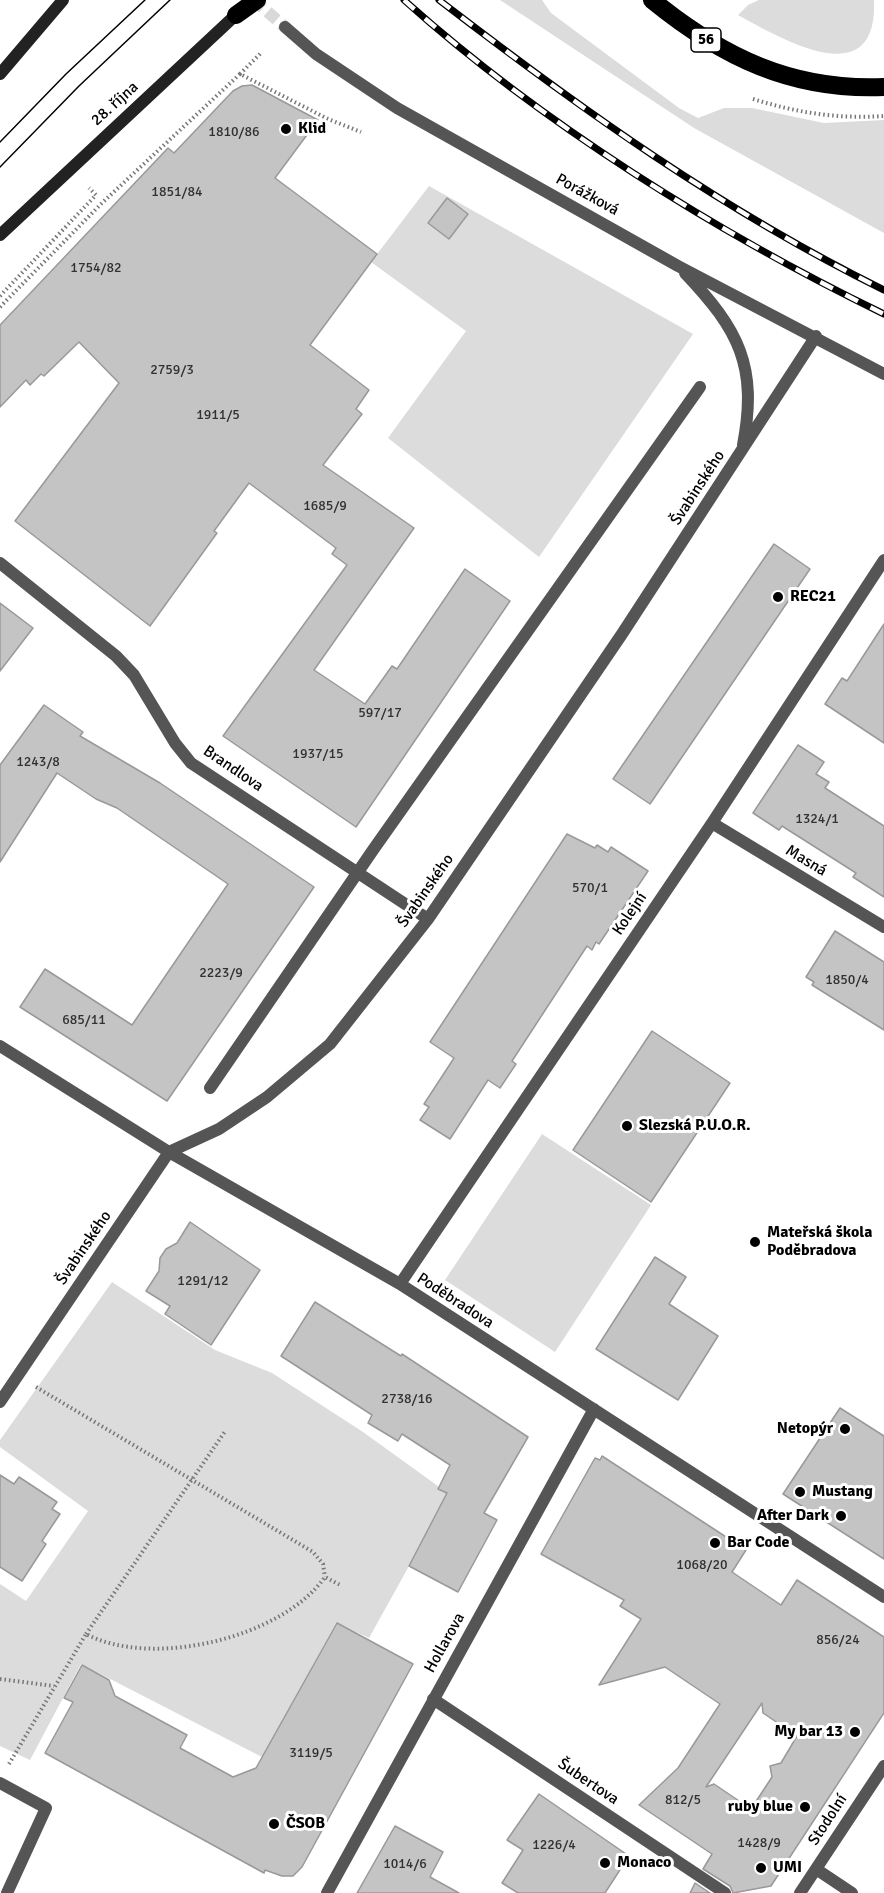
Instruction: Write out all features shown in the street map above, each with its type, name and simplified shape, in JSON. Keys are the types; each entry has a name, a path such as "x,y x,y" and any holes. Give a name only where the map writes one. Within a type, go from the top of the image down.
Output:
{"highway":[{"path":"236,15 257,0"},
{"name":"56","path":"652,0 713,44 765,69 814,84 884,87"}],"street":[{"path":"0,74 63,0"},
{"name":"28. října","path":"0,234 252,0"},
{"name":"Porážková","path":"285,27 316,54 397,108 678,266 816,336 884,374"},
{"path":"678,266 711,300 735,337 744,360 749,385 741,453"},
{"name":"Švabinského","path":"0,1402 169,1152 219,1130 267,1097 330,1044 428,919 741,453 816,336"},
{"path":"210,1088 358,872 700,387"},
{"name":"Kolejní","path":"400,1284 712,823 884,560"},
{"name":"Brandlova","path":"0,563 116,656 134,675 175,743 192,763 428,919"},
{"name":"Masná","path":"712,823 884,927"},
{"name":"Poděbradova","path":"0,1046 169,1152 400,1284 884,1598"},
{"name":"Hollarova","path":"327,1893 594,1409"},
{"name":"Šubertova","path":"434,1699 724,1893"},
{"name":"Stodolní","path":"800,1893 884,1766"},
{"path":"2,1778 46,1808 7,1893"},
{"path":"816,1869 852,1893"}],"path":[{"path":"0,307 102,203 261,53"},
{"path":"240,74 328,119 361,132"},
{"path":"753,99 789,110 832,117 884,116"},
{"path":"0,296 96,195 89,188"},
{"path":"21,1371 191,1480 313,1552 323,1564 325,1577 310,1595 279,1616 206,1643 173,1648 134,1648 110,1644 86,1634"},
{"path":"2,1778 86,1634 226,1430"},
{"path":"325,1577 342,1586"},
{"path":"0,1679 54,1686"}],"shaded area":[{"path":"500,0 542,0 551,13 679,108 698,118 724,108 752,108 824,123 884,120 884,233 694,128"},
{"path":"759,0 874,0 871,29 861,46 844,53 824,52 801,46 738,15 748,5"},
{"path":"429,186 693,334 539,557 388,438 466,331 371,262"},
{"path":"542,1134 651,1205 555,1352 445,1280"},
{"path":"112,1282 215,1350 272,1373 363,1432 449,1494 369,1638 336,1623 262,1757 81,1664 30,1760 0,1746 0,1584 26,1601 88,1511 0,1447 0,1440"}],"building":[{"path":"252,85 318,120 275,178 377,254 310,345 369,390 356,409 362,414 323,465 414,528 314,670 365,704 392,666 397,669 465,569 510,601 356,827 223,736 347,565 332,554 336,548 249,483 214,531 217,533 150,626 15,521 119,383 79,342 44,376 41,374 30,385 26,380 0,407 0,325 168,148 174,153 233,91 242,86"},
{"path":"447,198 468,214 449,239 428,223"},
{"path":"774,544 810,569 650,804 613,779"},
{"path":"0,603 33,628 0,671"},
{"path":"884,624 884,743 825,704 842,678 847,681"},
{"path":"44,705 83,732 80,736 160,783 314,887 167,1101 20,1007 45,969 132,1025 228,884 117,808 96,799 57,773 0,862 0,765"},
{"path":"798,745 824,762 816,774 829,782 825,788 884,826 884,897 853,877 856,873 782,826 779,830 753,813"},
{"path":"567,834 595,848 597,845 608,852 611,847 648,871 599,944 596,942 592,950 587,946 512,1061 516,1064 500,1088 488,1080 450,1139 420,1120 429,1107 424,1104 454,1058 430,1042"},
{"path":"835,931 884,962 884,1030 812,985 814,982 806,977"},
{"path":"652,1031 730,1083 651,1202 573,1150"},
{"path":"190,1222 260,1270 211,1345 165,1314 170,1306 146,1291 159,1271 160,1258 166,1249 177,1243"},
{"path":"655,1257 686,1277 669,1304 718,1336 678,1400 596,1349"},
{"path":"315,1302 401,1356 402,1354 528,1437 484,1513 497,1520 458,1592 409,1566 447,1493 438,1489 450,1465 402,1434 398,1441 368,1423 372,1415 281,1356"},
{"path":"840,1408 884,1436 884,1559 783,1494"},
{"path":"602,1456 746,1550 732,1572 781,1605 797,1580 884,1637 884,1713 771,1886 733,1893 730,1886 703,1869 712,1854 639,1805 678,1768 720,1704 665,1667 599,1685 641,1619 620,1606 624,1600 541,1554 595,1458 600,1460","holes":["762,1703 763,1713 797,1736 781,1763 770,1766 772,1777 751,1809 714,1784 706,1787"]},
{"path":"0,1475 14,1484 19,1477 57,1502 52,1509 60,1514 42,1541 46,1544 22,1581 0,1567"},
{"path":"337,1623 413,1664 302,1867 293,1876 282,1876 265,1870 264,1873 45,1753 73,1702 64,1698 82,1665 109,1680 115,1696 187,1735 180,1748 233,1777 256,1768"},
{"path":"539,1794 629,1856 605,1893 518,1893 502,1883 523,1850 507,1840"},
{"path":"395,1826 443,1852 430,1877 459,1893 357,1893"},
{"path":"695,1883 710,1893 690,1893"}],"tunnel":[{"path":"254,0 285,27"}],"tram line":[{"path":"0,142 66,74 145,0"},
{"path":"0,167 79,86 170,0"}],"railway":[{"path":"404,0 457,46 514,90 634,173 759,248 884,314"},
{"path":"439,0 546,80 654,156 766,226 884,290"}],"place":[{"name":"Klid","path":"286,129"},
{"name":"REC21","path":"778,597"},
{"name":"Slezská P.U.O.R.","path":"627,1126"},
{"name":"Mateřská škola Poděbradova","path":"755,1242"},
{"name":"Netopýr","path":"845,1429"},
{"name":"Mustang","path":"800,1492"},
{"name":"After Dark","path":"841,1516"},
{"name":"Bar Code","path":"715,1543"},
{"name":"My bar 13","path":"855,1732"},
{"name":"ruby blue","path":"805,1807"},
{"name":"ČSOB","path":"274,1824"},
{"name":"Monaco","path":"605,1863"},
{"name":"UMI","path":"761,1868"}]}
